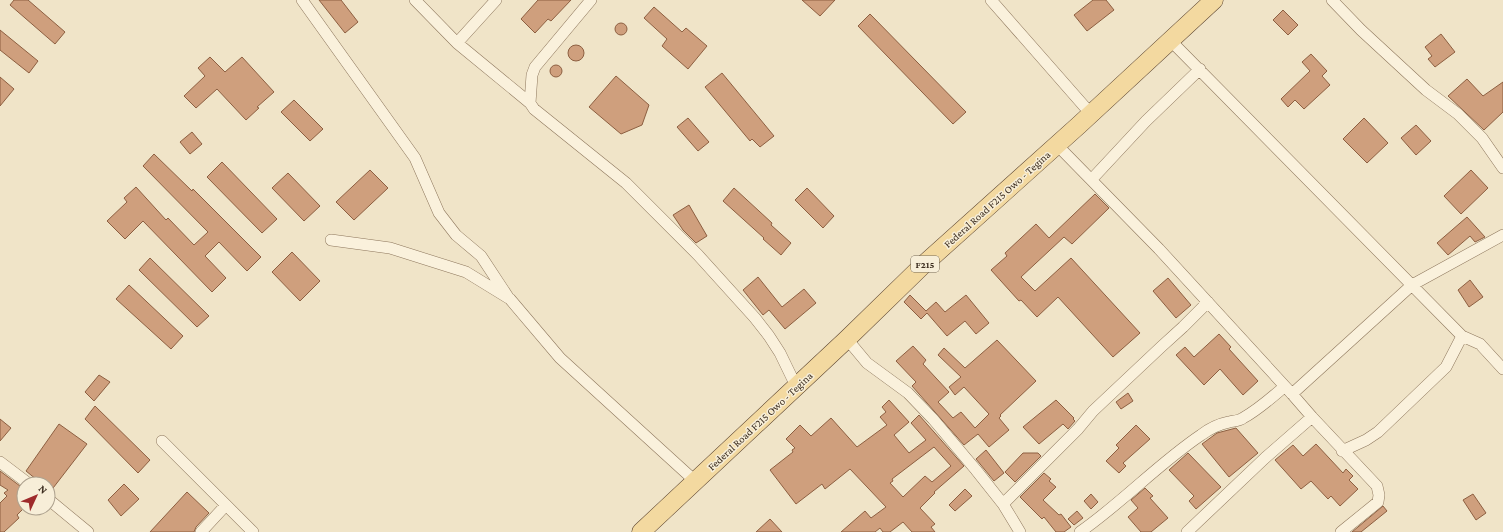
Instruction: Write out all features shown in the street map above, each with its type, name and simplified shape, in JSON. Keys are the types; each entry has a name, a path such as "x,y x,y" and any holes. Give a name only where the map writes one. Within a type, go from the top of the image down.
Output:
{"main road":[{"name":"Federal Road F215 Owo - Tegina","path":"641,532 847,339 922,266 1057,145 1214,0"}],"street":[{"path":"302,0 415,158 439,213 456,235 481,256 510,299 560,358 695,481"},
{"path":"415,0 457,43 530,103 534,109 626,183 698,255 755,318 769,336 780,353 796,386"},
{"path":"457,43 496,0"},
{"path":"530,103 532,75 535,67 591,0"},
{"path":"991,0 1091,114"},
{"path":"1332,0 1361,30 1421,85 1458,114 1482,138 1503,168"},
{"path":"1170,40 1462,336 1480,344 1503,370"},
{"path":"1092,179 1146,121 1200,70"},
{"path":"1057,145 1159,249 1342,451 1377,486 1379,495 1378,502 1342,532"},
{"path":"1080,532 1116,505 1158,467 1212,428 1227,422 1243,419 1288,390 1412,285 1503,235"},
{"path":"332,240 390,248 466,272 510,299"},
{"path":"1003,504 1073,434 1093,411 1208,302"},
{"path":"1342,451 1366,440 1378,432 1446,366 1462,336"},
{"path":"847,339 867,363 908,393 928,414 1003,504 1020,532"},
{"path":"1188,532 1260,463 1312,417"},
{"path":"162,441 253,532"},
{"path":"0,462 18,476"},
{"path":"201,532 226,505"},
{"path":"56,506 88,532"}],"building":[{"path":"14,0 28,0 65,32 55,44 10,5"},
{"path":"319,0 341,0 358,22 345,33"},
{"path":"538,0 571,0 551,21 548,19 535,33 521,19"},
{"path":"802,0 835,0 820,16"},
{"path":"1093,0 1106,0 1114,10 1087,31 1074,15"},
{"path":"654,7 682,32 686,28 707,46 688,69 662,46 667,39 644,18"},
{"path":"1283,10 1298,25 1288,35 1273,20"},
{"path":"870,14 966,112 953,124 858,26"},
{"path":"623,23 626,24 626,34 619,35 616,34 615,27 616,24"},
{"path":"0,30 38,61 29,73 0,50"},
{"path":"1441,34 1455,52 1435,67 1428,59 1432,56 1425,47"},
{"path":"576,45 583,50 584,53 579,60 576,61 569,56 568,53 573,46"},
{"path":"1311,54 1327,71 1322,76 1330,85 1304,109 1295,100 1288,107 1281,99 1310,71 1302,62"},
{"path":"210,57 225,72 242,57 274,92 257,107 259,108 246,120 217,89 196,108 184,96 205,76 198,68"},
{"path":"556,65 560,67 562,71 560,75 556,77 552,75 550,71 552,67"},
{"path":"722,73 774,136 760,147 752,139 750,141 705,87"},
{"path":"616,76 649,105 642,125 621,134 589,107"},
{"path":"0,77 14,89 0,106"},
{"path":"1467,79 1483,96 1503,82 1503,112 1484,130 1448,96"},
{"path":"294,100 323,129 310,141 281,112"},
{"path":"688,118 709,142 698,151 677,127"},
{"path":"1364,118 1388,143 1367,163 1343,139"},
{"path":"1416,125 1431,141 1416,155 1401,138"},
{"path":"192,132 202,144 190,154 180,142"},
{"path":"154,154 192,191 193,189 261,257 247,271 219,242 205,256 226,278 212,292 143,221 125,239 107,221 127,202 124,198 136,187 166,220 168,218 194,245 208,232 143,166"},
{"path":"222,162 277,219 262,233 207,177"},
{"path":"370,170 388,188 354,220 336,202"},
{"path":"1471,170 1488,188 1461,214 1444,196"},
{"path":"288,173 320,206 304,221 272,188"},
{"path":"734,188 791,243 781,255 723,201"},
{"path":"807,188 834,216 823,228 795,200"},
{"path":"1095,194 1109,208 1072,244 1064,237 1021,277 1035,291 1071,258 1140,333 1113,357 1058,297 1037,317 1021,300 1019,301 991,270 1007,256 1005,253 1036,224 1049,238"},
{"path":"689,205 707,236 696,243 683,230 673,215"},
{"path":"1467,217 1485,237 1475,242 1470,236 1448,255 1437,243"},
{"path":"292,252 320,281 300,301 272,272"},
{"path":"150,258 209,316 197,327 139,270"},
{"path":"758,277 782,307 804,289 816,303 785,329 769,310 763,315 743,290"},
{"path":"1168,278 1191,305 1176,318 1153,291"},
{"path":"1470,280 1483,297 1469,307 1458,290"},
{"path":"129,285 183,336 171,349 116,299"},
{"path":"910,295 926,311 936,302 945,312 966,295 989,323 976,334 965,321 947,336 927,313 921,319 904,302"},
{"path":"1219,334 1231,347 1229,349 1258,381 1243,395 1220,369 1204,385 1176,355 1185,347 1194,357"},
{"path":"997,340 1036,381 1000,415 1001,416 999,418 1009,430 989,447 978,434 964,445 912,386 916,382 896,361 913,346 926,360 923,364 949,392 938,402 953,418 961,412 975,428 989,414 964,387 955,395 949,387 961,377 938,355 944,348 965,368"},
{"path":"99,375 110,382 94,401 85,392"},
{"path":"1128,393 1133,401 1121,409 1116,402"},
{"path":"889,400 909,422 894,435 909,453 926,440 911,423 919,415 964,466 934,492 935,493 920,508 935,524 931,527 935,532 912,532 903,522 890,532 883,532 880,528 875,532 841,532 865,511 871,518 886,507 850,469 825,489 822,484 796,504 770,470 793,452 792,450 795,448 786,439 800,425 811,436 831,418 857,447 887,425 880,417 886,412 882,407","holes":["934,447 951,466 932,482 925,476 903,497 890,483 893,481 892,479"]},
{"path":"1056,400 1074,418 1073,419 1075,421 1068,429 1063,424 1039,444 1023,427"},
{"path":"95,406 150,460 138,473 85,419"},
{"path":"0,419 11,428 0,441"},
{"path":"59,424 87,444 56,484 56,476 32,476 26,471"},
{"path":"1136,425 1150,439 1123,463 1126,466 1119,473 1106,461 1119,448 1116,445"},
{"path":"1236,428 1258,453 1229,477 1202,444 1217,433"},
{"path":"1316,444 1343,473 1346,469 1353,476 1349,480 1358,489 1340,506 1331,496 1328,499 1311,481 1301,489 1275,460 1293,445 1303,456"},
{"path":"986,450 1004,473 994,481 976,459"},
{"path":"1023,453 1038,453 1041,456 1015,482 1005,472"},
{"path":"1188,453 1221,487 1196,509 1189,501 1194,496 1169,470"},
{"path":"0,471 16,483 16,516 19,518 4,532 0,532 0,503 7,496 4,493 8,490 0,485"},
{"path":"1044,473 1051,479 1049,481 1056,487 1043,500 1059,515 1061,514 1071,527 1064,532 1056,532 1044,517 1042,519 1020,497"},
{"path":"124,484 139,499 121,516 108,500"},
{"path":"1145,488 1153,496 1150,498 1168,518 1151,532 1141,532 1128,517 1138,508 1131,500"},
{"path":"965,489 972,496 955,511 949,505"},
{"path":"187,492 209,513 196,527 194,532 150,532"},
{"path":"1091,494 1098,502 1091,509 1084,501"},
{"path":"1473,494 1486,513 1476,520 1463,500"},
{"path":"1383,506 1387,511 1361,532 1352,532"},
{"path":"1077,511 1083,518 1074,525 1068,519"},
{"path":"770,519 782,532 756,532"}]}
